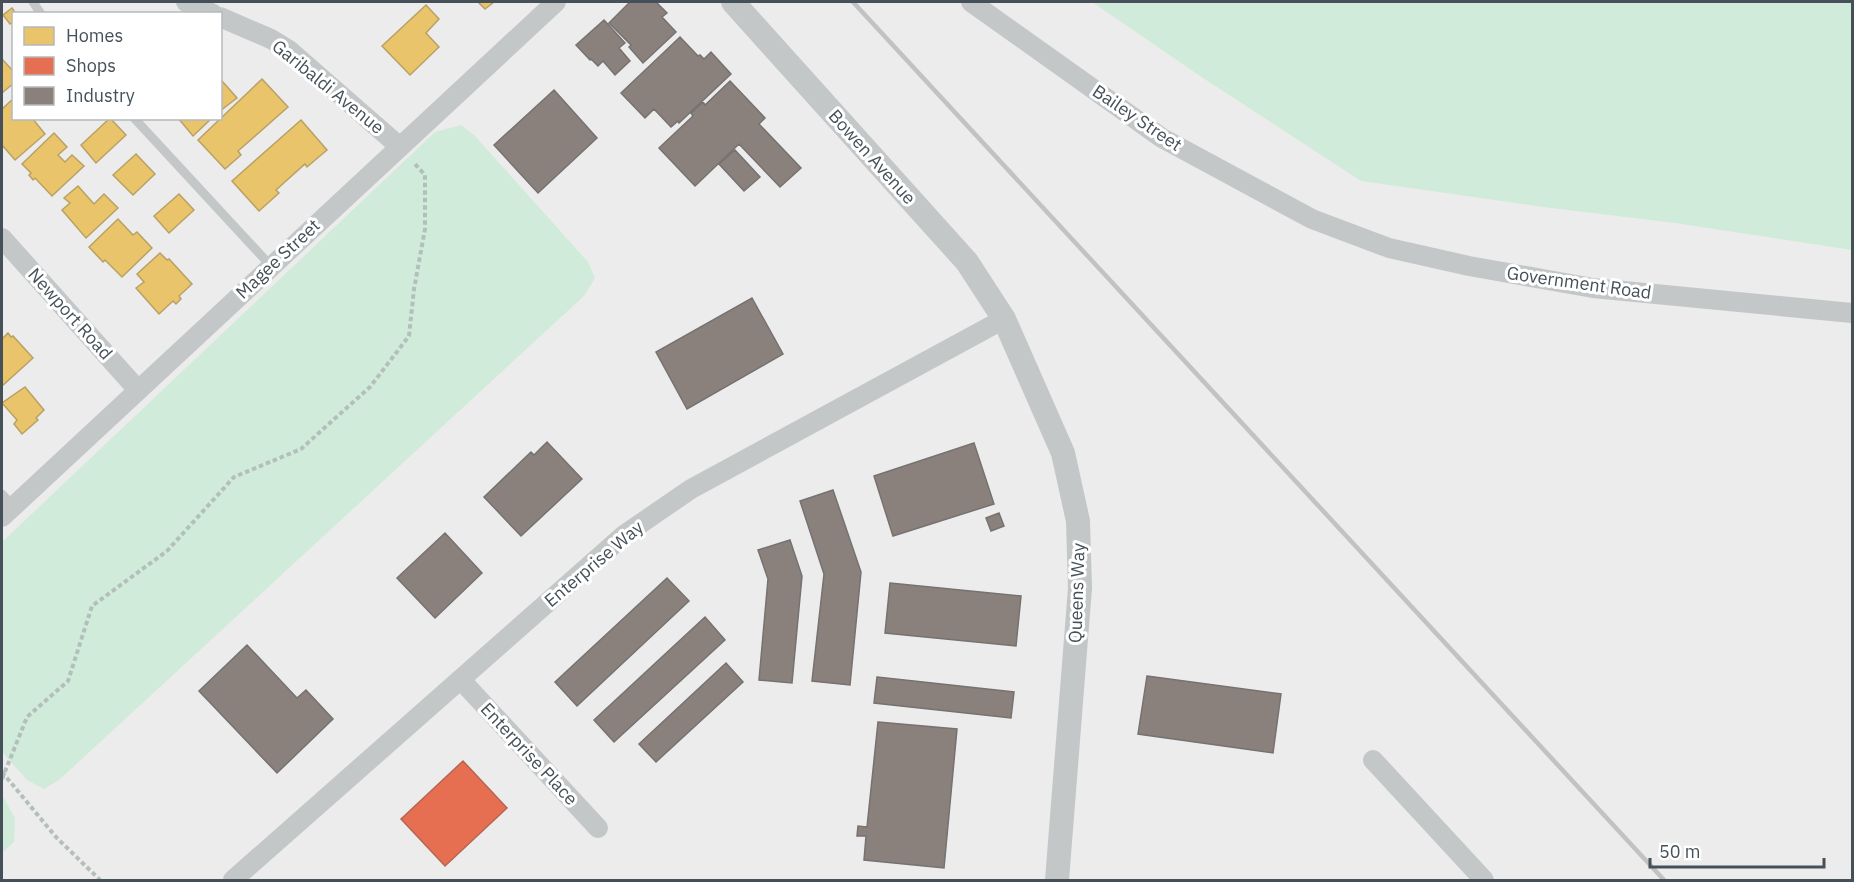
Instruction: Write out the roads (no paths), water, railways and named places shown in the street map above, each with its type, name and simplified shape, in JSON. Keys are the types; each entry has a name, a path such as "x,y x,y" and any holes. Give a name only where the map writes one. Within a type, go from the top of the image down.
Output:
{"street":[{"path":"186,2 208,12"},
{"name":"Magee Street","path":"5,506 138,390 270,265 556,2"},
{"name":"Bowen Avenue","path":"733,2 967,262 1004,319"},
{"name":"Bailey Street","path":"971,2 1162,138 1312,219"},
{"name":"Garibaldi Avenue","path":"222,18 271,39 289,50 400,147"},
{"name":"Government Road","path":"1312,219 1389,248 1469,266 1593,288 1852,313"},
{"name":"Newport Road","path":"2,238 138,390"},
{"name":"Enterprise Way","path":"233,880 624,535 691,489 1004,319"},
{"name":"Queens Way","path":"1004,319 1063,453 1078,521 1080,588 1057,880"},
{"name":"Enterprise Place","path":"460,680 598,828"},
{"path":"1373,760 1480,879"}],"lane":[{"path":"136,120 270,265"}],"railway":[{"path":"853,2 1664,880"}]}
